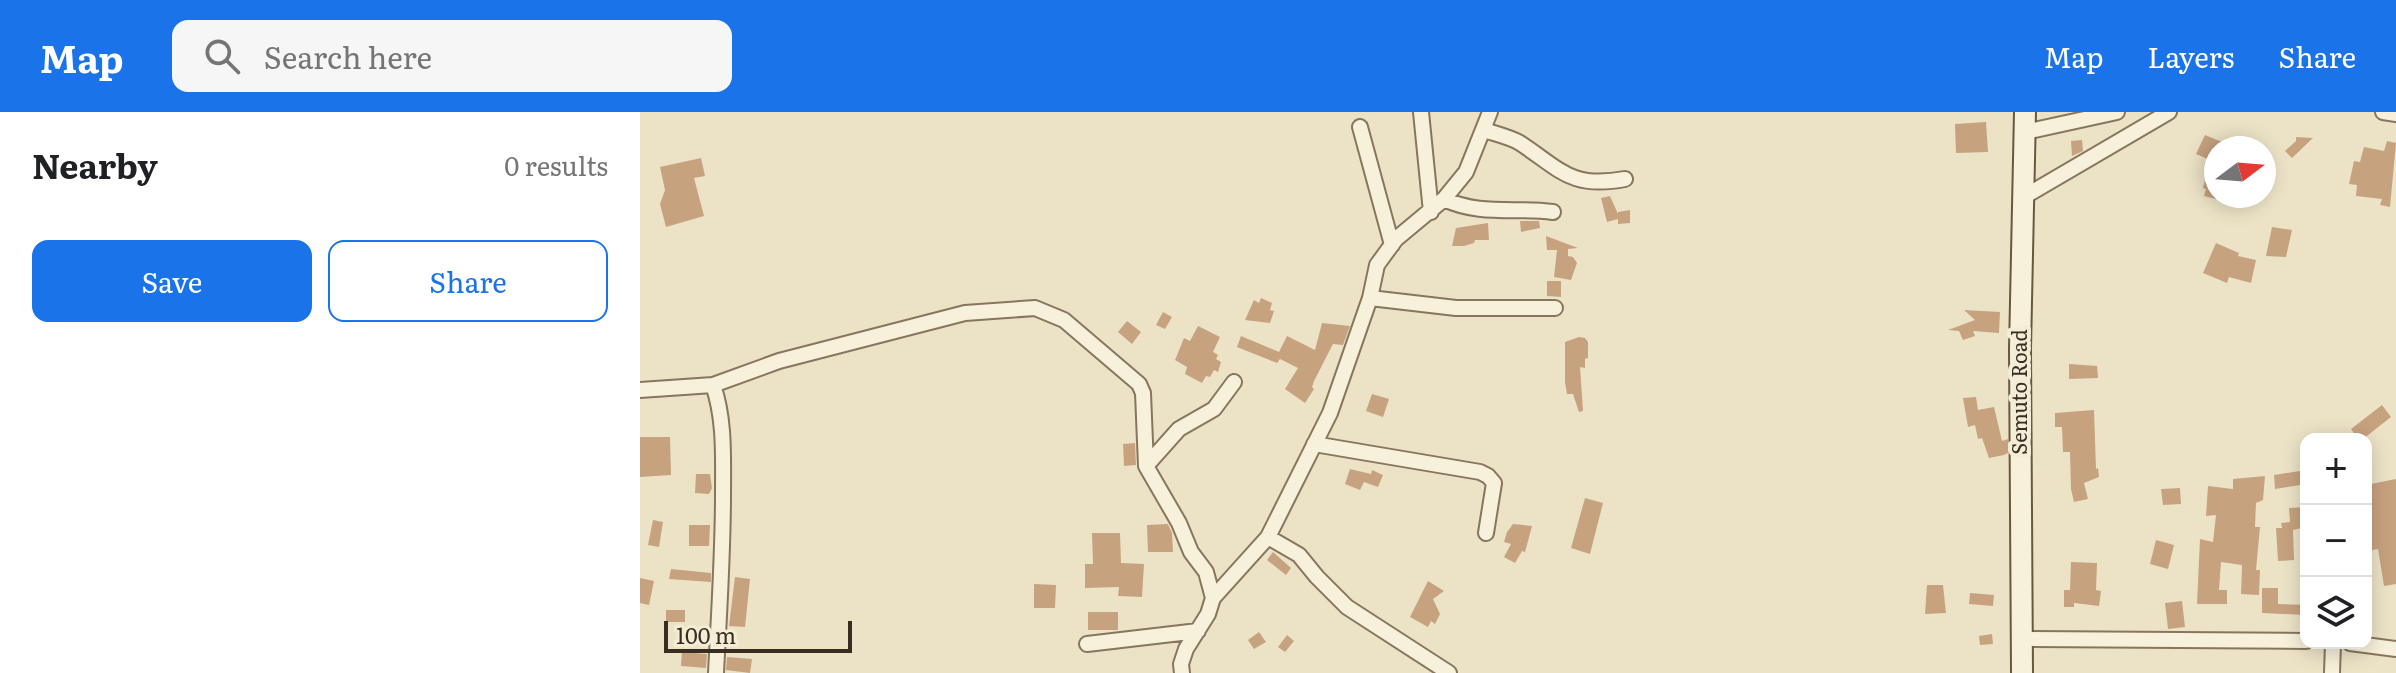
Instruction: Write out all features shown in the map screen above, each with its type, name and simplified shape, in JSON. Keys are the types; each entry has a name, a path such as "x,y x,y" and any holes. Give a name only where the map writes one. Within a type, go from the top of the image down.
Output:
{"main road":[{"name":"Semuto Road","path":"2022,673 2020,364 2025,122"}],"street":[{"path":"1421,112 1431,212"},
{"path":"1182,673 1181,664 1186,649 1208,614 1213,598 1268,537 1330,413 1370,298 1377,265 1392,245 1431,212 1466,172 1490,112"},
{"path":"2025,122 2117,112"},
{"path":"2022,198 2169,112"},
{"path":"2383,112 2396,114"},
{"path":"1360,127 1392,245"},
{"path":"1484,130 1518,141 1573,179 1602,183 1625,179"},
{"path":"1444,199 1460,207 1502,212 1526,208 1553,212"},
{"path":"1370,298 1456,308 1555,308"},
{"path":"640,390 713,385 779,361 965,313 1035,308 1064,320 1139,384 1143,393 1146,466 1179,523 1191,552 1206,572 1213,598"},
{"path":"1146,466 1179,429 1214,409 1234,382"},
{"path":"713,385 720,406 723,475 723,552 716,673"},
{"path":"1314,444 1480,472 1488,476 1494,483 1486,533"},
{"path":"1268,537 1299,555 1347,607 1449,673"},
{"path":"1087,644 1198,631"},
{"path":"2022,639 2300,641"},
{"path":"2372,646 2396,649"},
{"path":"2332,673 2333,649"}],"building":[{"path":"1986,122 1988,152 1956,153 1955,124"},
{"path":"2204,137 2204,157 2196,154"},
{"path":"2296,137 2313,138 2292,158 2285,151 2296,141"},
{"path":"2082,140 2083,151 2072,156 2071,141"},
{"path":"2387,141 2396,143 2390,207 2380,205 2382,199 2356,196 2357,185 2349,184 2354,161 2360,162 2364,147 2384,151"},
{"path":"701,158 705,176 694,178 704,216 666,227 660,204 665,190 660,167"},
{"path":"1610,196 1618,214 1630,210 1630,223 1618,224 1618,219 1607,222 1601,198"},
{"path":"1520,221 1539,221 1540,228 1521,232"},
{"path":"1488,223 1489,240 1452,246 1456,228"},
{"path":"2272,227 2292,230 2286,257 2266,256"},
{"path":"1546,236 1578,248 1568,249 1568,256 1577,263 1571,280 1554,277 1557,250 1547,250"},
{"path":"2216,243 2239,253 2238,256 2256,260 2251,283 2229,277 2227,283 2203,273"},
{"path":"1547,281 1561,281 1561,297 1547,296"},
{"path":"1261,298 1272,303 1270,310 1274,311 1270,323 1245,320 1254,300 1259,303"},
{"path":"1964,310 2000,312 1999,333 1973,331 1975,336 1963,340 1959,331 1948,330 1975,320"},
{"path":"1163,312 1172,317 1165,329 1156,325"},
{"path":"1127,321 1141,332 1132,344 1118,332"},
{"path":"1322,323 1350,326 1343,345 1333,344 1305,403 1285,389 1298,368 1280,359 1277,363 1237,347 1241,336 1279,352 1287,336 1315,350"},
{"path":"1198,326 1220,337 1213,352 1221,362 1218,372 1214,370 1202,383 1185,374 1187,367 1175,360 1184,338 1190,341"},
{"path":"1579,337 1588,342 1588,358 1585,359 1585,368 1580,367 1583,411 1579,412 1573,394 1567,394 1565,342"},
{"path":"2069,364 2097,366 2098,378 2069,379"},
{"path":"1372,394 1389,399 1383,417 1366,411"},
{"path":"1976,397 1978,410 1994,407 2002,441 2008,439 2008,453 1989,458 1982,438 1978,439 1975,425 1968,427 1963,398"},
{"path":"2382,405 2391,417 2371,433 2354,433 2351,429"},
{"path":"2094,410 2099,477 2084,483 2088,499 2074,502 2070,452 2063,452 2062,427 2055,427 2055,413"},
{"path":"640,437 670,437 671,475 640,477"},
{"path":"1135,443 1136,465 1124,466 1123,444"},
{"path":"1350,469 1371,474 1372,470 1383,475 1378,487 1364,482 1360,490 1345,484"},
{"path":"2300,471 2300,485 2275,489 2274,475"},
{"path":"696,474 710,474 712,488 709,494 695,493"},
{"path":"2265,476 2263,500 2256,503 2255,527 2260,527 2256,570 2260,570 2259,595 2241,594 2242,565 2221,562 2219,590 2227,590 2227,604 2197,604 2200,539 2213,542 2216,515 2206,516 2208,486 2233,489 2233,479"},
{"path":"2396,479 2396,584 2384,586 2378,549 2372,550 2372,484"},
{"path":"2180,488 2181,504 2163,505 2161,489"},
{"path":"1585,498 1603,503 1590,554 1571,548"},
{"path":"2300,507 2300,528 2293,530 2294,560 2278,561 2276,528 2282,528 2281,523 2290,522 2289,508"},
{"path":"653,520 663,522 659,547 648,545"},
{"path":"1168,524 1173,552 1148,552 1147,525"},
{"path":"1513,524 1532,526 1525,552 1522,551 1515,563 1504,557 1511,544 1504,542"},
{"path":"689,525 710,525 709,546 689,546"},
{"path":"1092,533 1120,533 1121,563 1144,564 1142,597 1118,596 1119,587 1085,588 1085,564 1093,564"},
{"path":"2156,540 2174,545 2168,569 2150,564"},
{"path":"1273,552 1291,568 1286,575 1267,560"},
{"path":"2071,562 2097,563 2096,590 2101,591 2099,606 2074,603 2074,607 2064,607 2064,590 2070,590"},
{"path":"671,569 711,573 711,582 669,579"},
{"path":"735,577 750,579 745,627 729,626"},
{"path":"640,578 654,581 649,605 640,603"},
{"path":"1428,581 1444,591 1433,599 1440,614 1435,624 1431,621 1428,627 1410,617"},
{"path":"1034,584 1056,585 1055,608 1034,608"},
{"path":"1927,585 1943,585 1946,613 1925,614"},
{"path":"2262,588 2278,588 2278,604 2300,605 2300,615 2262,613"},
{"path":"1970,593 1994,595 1993,606 1969,604"},
{"path":"2182,601 2185,627 2168,629 2165,603"},
{"path":"666,610 685,610 685,622 666,622"},
{"path":"1088,612 1118,612 1118,630 1088,630"},
{"path":"1259,632 1266,642 1254,649 1248,640"},
{"path":"1992,634 1993,644 1980,645 1979,636"},
{"path":"1287,635 1294,641 1285,652 1278,647"},
{"path":"682,652 707,654 706,668 681,666"},
{"path":"727,657 752,659 750,673 726,670"}]}
